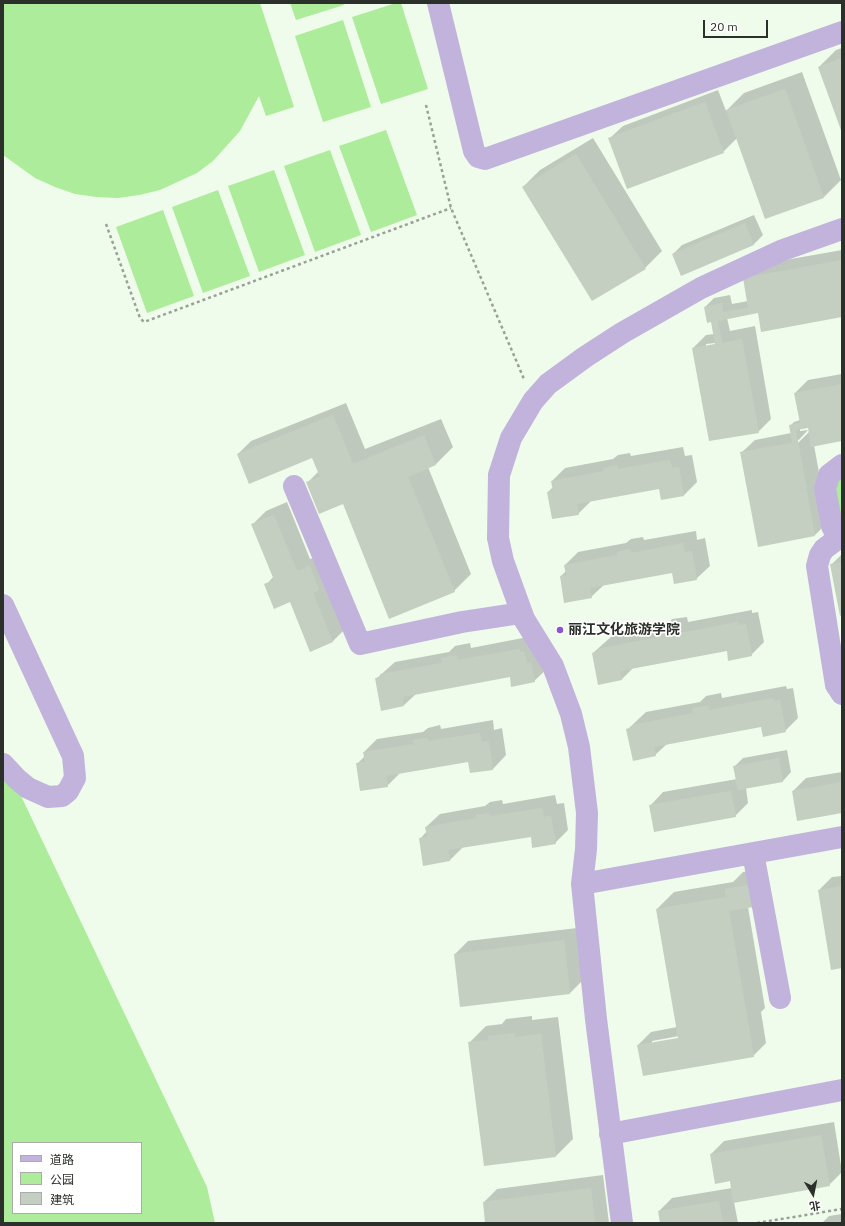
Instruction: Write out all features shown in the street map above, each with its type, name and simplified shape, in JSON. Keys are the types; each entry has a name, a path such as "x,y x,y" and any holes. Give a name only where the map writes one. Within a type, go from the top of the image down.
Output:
{"street":[{"path":"438,3 474,151 478,157 485,159 842,32"},
{"path":"622,1223 596,1019 582,884 586,849 587,813 579,747 571,714 554,666 521,613 503,561 498,538 499,475 511,438 533,401 548,384 579,362 661,310 741,268 842,229"},
{"path":"842,464 829,475 825,489 832,526 841,538 824,549 820,555 817,566 836,685 842,694"},
{"path":"294,486 360,644 462,622 521,613"},
{"path":"3,605 73,756 75,778 68,791 62,796 48,797 28,788 3,764"},
{"path":"582,884 842,837"},
{"path":"753,853 780,998"},
{"path":"610,1134 842,1090"}],"path":[{"path":"426,105 451,208 533,401"},
{"path":"106,224 140,318 144,322 451,208"},
{"path":"757,1223 842,1209"},
{"path":"789,1218 790,1223"}],"green space":[{"path":"3,3 260,3 294,107 266,116 259,96 240,131 213,161 197,173 160,190 118,198 75,194 55,187 35,178 3,155"},
{"path":"290,3 343,3 344,5 296,20"},
{"path":"396,3 401,3 428,89 381,104 352,17"},
{"path":"343,20 371,107 323,122 295,36"},
{"path":"386,130 417,215 371,232 339,146"},
{"path":"330,150 361,235 315,252 284,166"},
{"path":"274,170 305,255 259,272 228,186"},
{"path":"218,190 250,276 203,293 172,207"},
{"path":"163,210 194,296 147,313 116,227"},
{"path":"842,470 842,532 831,483"},
{"path":"3,758 207,1187 215,1223 3,1223"}],"building":[{"path":"842,58 842,133 818,67"},
{"path":"785,89 824,198 765,219 726,110"},
{"path":"705,102 724,153 627,189 608,138"},
{"path":"576,154 646,269 592,301 522,187"},
{"path":"745,223 754,245 681,276 672,254"},
{"path":"842,260 842,317 761,332 758,313 718,321 722,343 742,339 759,433 709,441 692,348 715,344 711,322 707,323 704,307 722,303 723,312 748,308 743,278"},
{"path":"842,384 842,441 811,447 808,428 796,430 815,536 758,547 740,452 792,443 789,425 800,423 794,393"},
{"path":"333,415 353,464 424,435 436,465 408,477 455,592 389,619 343,504 319,514 306,482 320,477 312,458 249,484 237,454"},
{"path":"670,460 672,468 679,467 684,496 661,500 659,489 577,504 579,515 552,519 547,492 553,491 551,481 604,471 603,468 617,465 618,469"},
{"path":"274,515 297,571 310,566 319,590 313,593 333,642 310,652 290,602 274,609 264,584 274,580 251,524"},
{"path":"683,543 685,552 692,551 697,580 674,584 672,573 590,588 592,598 564,603 560,576 566,575 564,565 617,555 617,552 630,549 631,553"},
{"path":"842,562 842,615 840,616 830,564"},
{"path":"739,622 739,625 746,624 752,656 728,661 727,651 620,671 622,680 598,685 592,653 598,651 597,649 659,637 658,632 674,629 675,634"},
{"path":"520,649 520,652 524,651 527,663 531,662 535,682 511,687 510,677 403,697 404,706 381,711 375,678 381,677 380,674 442,663 441,658 457,655 458,660"},
{"path":"773,698 774,701 780,700 786,732 763,737 761,727 654,747 656,756 633,761 626,729 632,727 632,725 693,713 692,708 708,706 709,710"},
{"path":"480,733 482,742 489,741 493,770 470,773 468,762 386,776 388,787 360,791 356,763 365,762 363,752 414,744 413,740 427,738 428,741"},
{"path":"779,758 783,782 738,790 733,766"},
{"path":"842,782 842,813 797,821 792,791"},
{"path":"731,791 736,817 654,832 649,805"},
{"path":"542,808 544,817 551,816 556,844 532,848 531,837 448,850 450,861 423,866 419,838 427,837 425,827 476,818 476,815 489,813 490,816"},
{"path":"749,885 753,907 729,911 754,1057 643,1076 637,1045 678,1038 656,909 726,897 725,889"},
{"path":"842,886 842,968 831,970 818,890"},
{"path":"564,940 570,994 460,1007 454,954"},
{"path":"515,1033 515,1037 541,1034 556,1157 484,1166 468,1042 488,1040 488,1036"},
{"path":"821,1135 830,1186 733,1203 730,1181 715,1184 710,1154"},
{"path":"591,1188 595,1223 485,1223 483,1202"},
{"path":"719,1201 723,1223 660,1223 658,1211"}],"place":[{"name":"丽江文化旅游学院","path":"560,630"}]}
